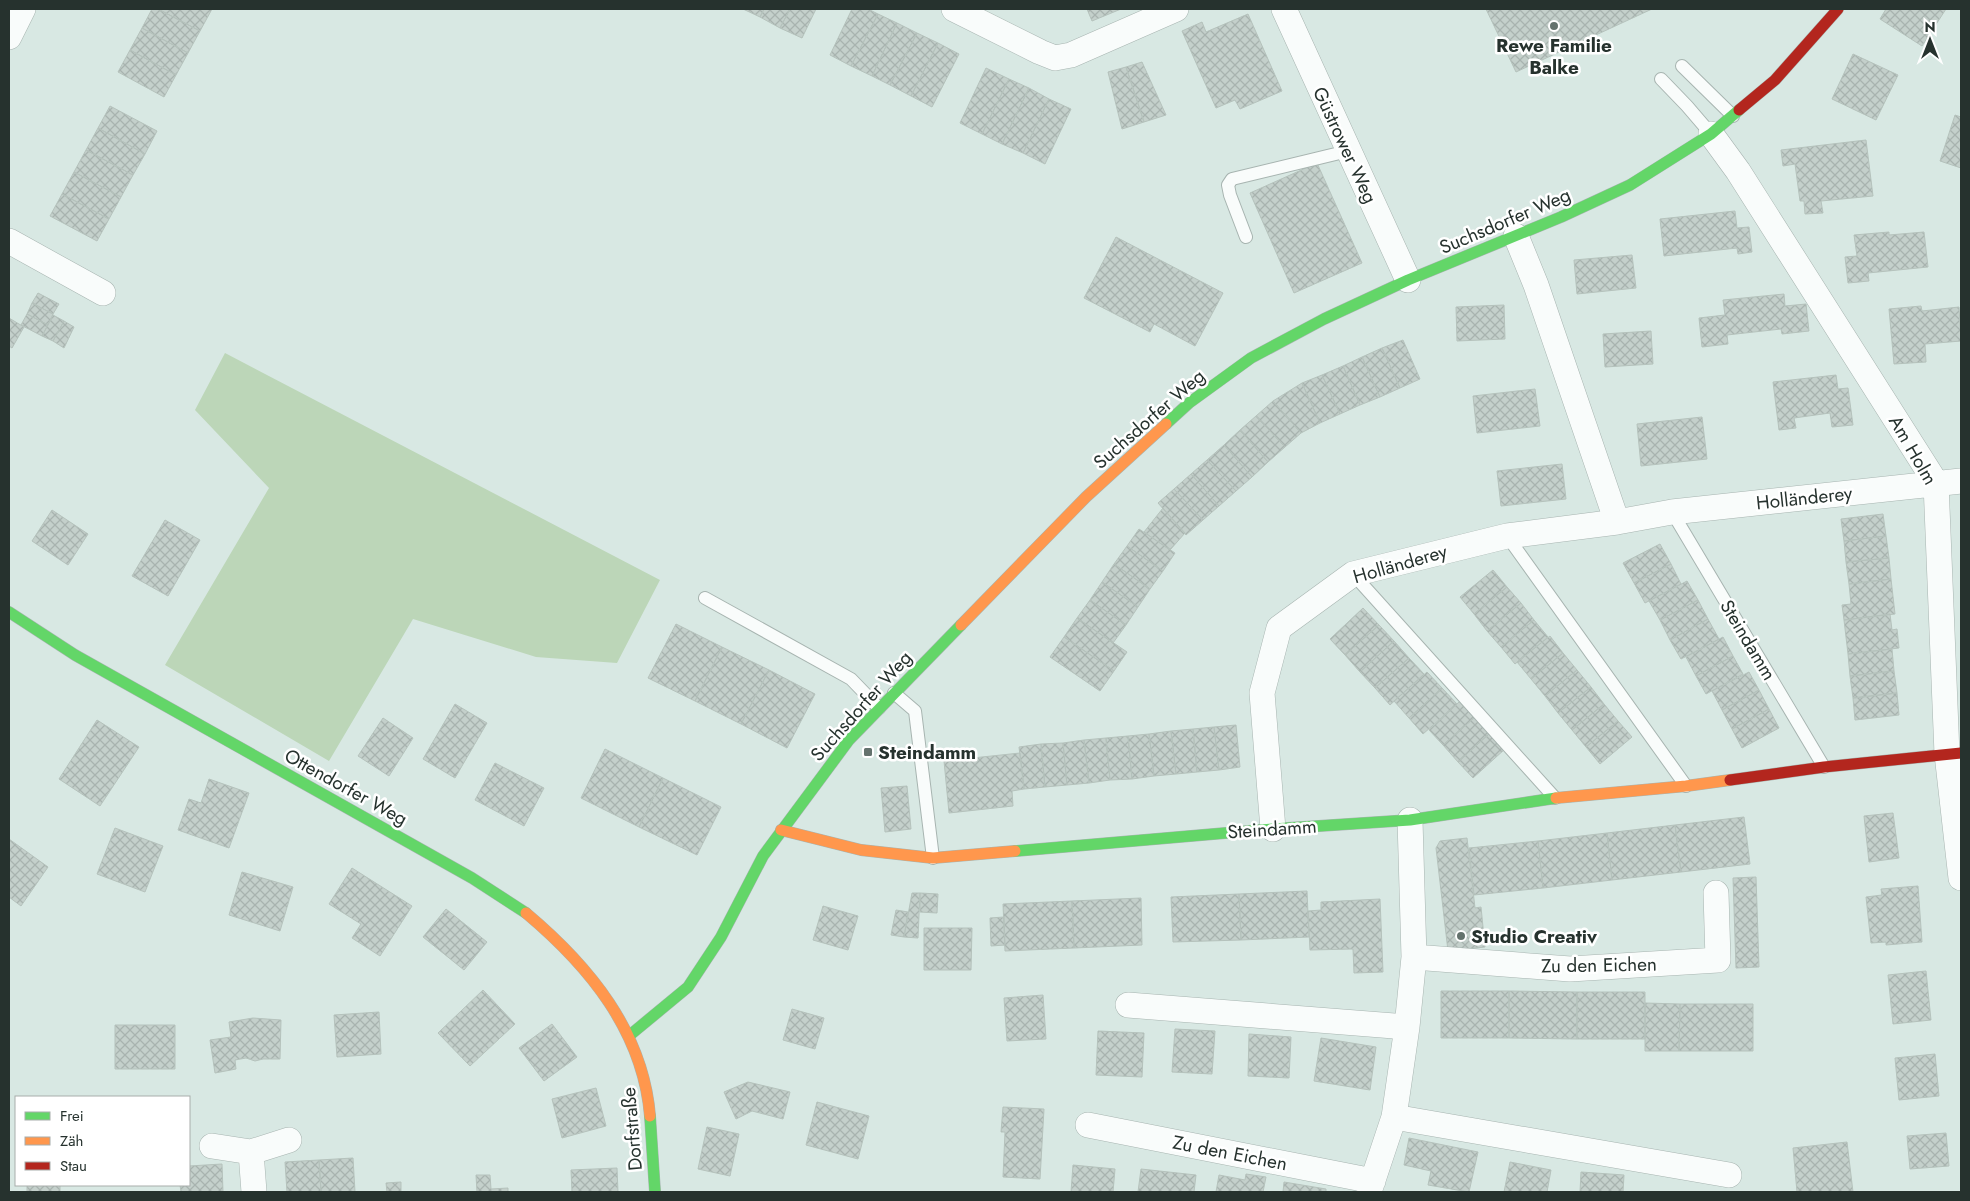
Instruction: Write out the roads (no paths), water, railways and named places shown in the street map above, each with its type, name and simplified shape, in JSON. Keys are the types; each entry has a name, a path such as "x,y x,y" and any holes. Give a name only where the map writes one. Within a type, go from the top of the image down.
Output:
{"street":[{"path":"9,37 23,9"},
{"path":"954,9 1040,52 1056,58 1071,55 1176,9"},
{"name":"Güstrower Weg","path":"1284,9 1408,280"},
{"name":"Suchsdorfer Weg","path":"630,1035 688,987 721,937 763,856 849,740 1086,497 1189,403 1251,358 1324,319 1408,280 1561,217 1630,184 1711,134 1733,116 1775,80 1836,10"},
{"name":"Am Holm","path":"1711,134 1738,172 1936,483 1961,878"},
{"path":"1516,236 1536,285 1617,522"},
{"path":"9,241 103,293"},
{"name":"Holländerey","path":"1274,828 1262,693 1280,628 1353,574 1507,536 1617,522 1672,512 1961,481"},
{"name":"Ottendorfer Weg","path":"9,612 75,655 472,878 526,913 583,965 615,1008 630,1035"},
{"name":"Steindamm","path":"781,830 861,850 933,858 1274,828 1410,820 1555,798 1686,786 1824,767 1954,753"},
{"name":"Zu den Eichen","path":"1088,1125 1371,1187 1394,1117 1407,1027 1414,957 1410,820"},
{"name":"Zu den Eichen","path":"1414,957 1570,969 1718,960 1716,893"},
{"path":"1128,1004 1407,1027"},
{"name":"Dorfstraße","path":"630,1035 646,1080 655,1192"},
{"path":"1394,1117 1729,1176"},
{"path":"212,1146 251,1152 289,1140"},
{"path":"251,1152 254,1192"}],"lane":[{"path":"1682,66 1733,116"},
{"path":"1661,79 1688,106 1711,134"},
{"path":"1246,237 1230,195 1228,186 1232,179 1348,151"},
{"name":"Steindamm","path":"1672,512 1824,767"},
{"path":"1507,536 1686,786"},
{"path":"1353,574 1555,798"},
{"path":"704,598 851,679 879,708"},
{"path":"894,693 915,711 933,858"}],"place":[{"name":"Rewe Familie Balke","path":"1554,26"},
{"name":"Steindamm","path":"868,752"},
{"name":"Studio Creativ","path":"1461,936"}]}
